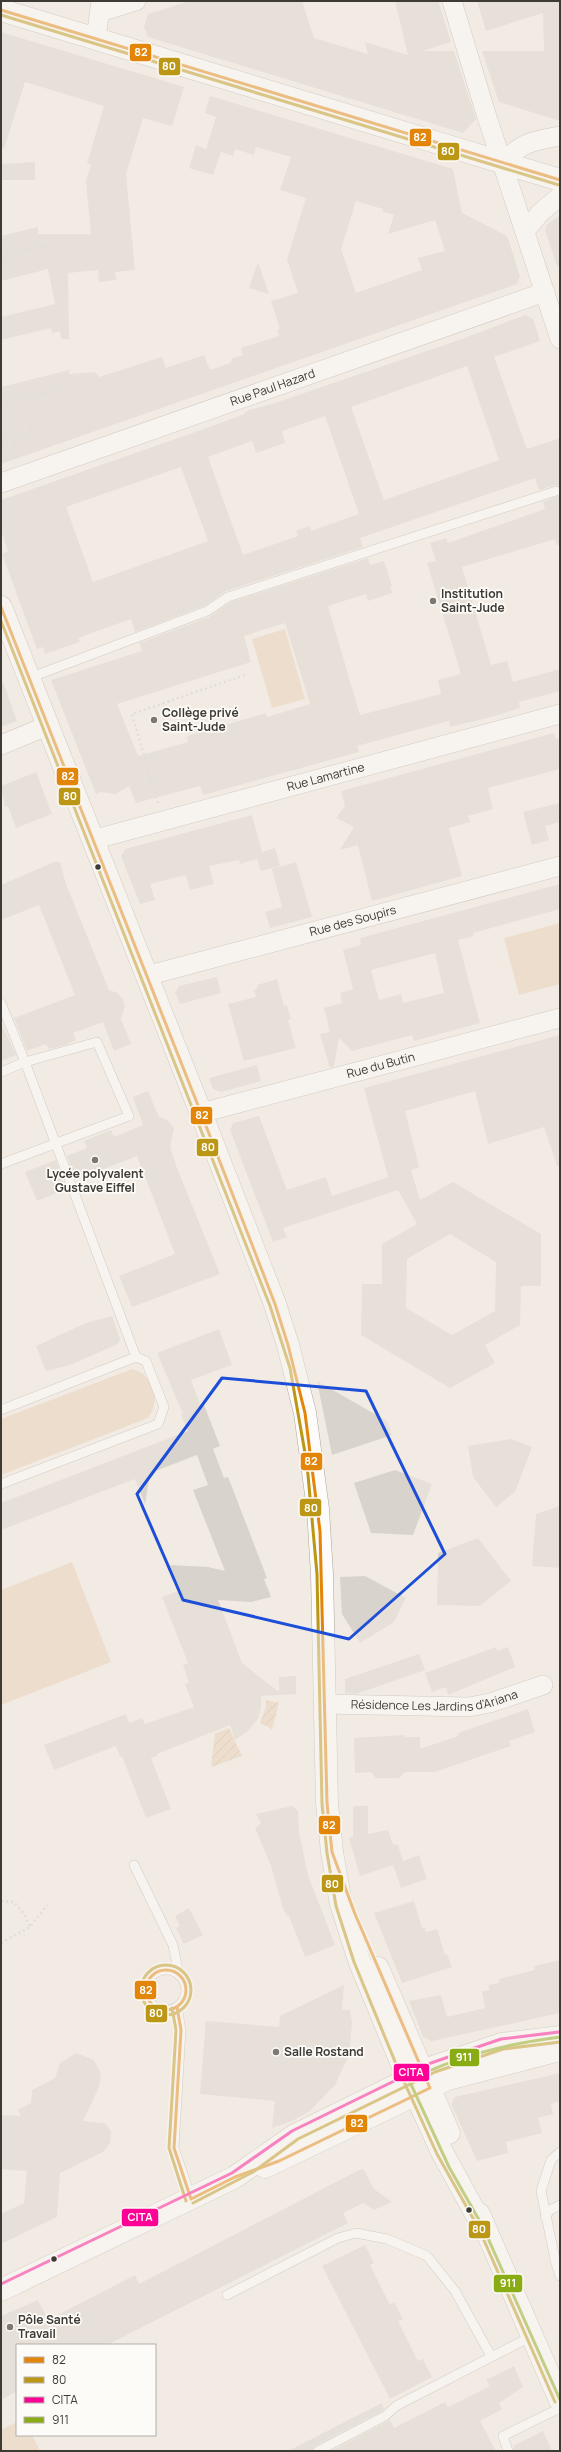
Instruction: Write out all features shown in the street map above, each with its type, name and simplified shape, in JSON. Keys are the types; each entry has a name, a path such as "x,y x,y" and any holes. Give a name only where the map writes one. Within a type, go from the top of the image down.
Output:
{"main road":[{"path":"1,10 560,180"},
{"path":"1,607 275,1304 300,1392 312,1462 320,1531 327,1803 332,1852 419,2084 466,2177 483,2227 560,2400"},
{"path":"419,2084 451,2060 502,2044 560,2037"},
{"path":"1,2290 235,2177 250,2168 286,2140 419,2084 458,2076 560,2050"}],"street":[{"path":"96,39 101,7 136,1"},
{"path":"452,1 486,114 526,230 560,339"},
{"path":"502,163 518,147 535,140 560,136"},
{"path":"526,230 540,213 560,196"},
{"name":"Rue Paul Hazard","path":"1,483 545,292"},
{"name":"Rue Lamartine","path":"92,840 560,714"},
{"path":"1,744 47,726"},
{"name":"Rue des Soupirs","path":"146,976 560,866"},
{"name":"Rue du Butin","path":"201,1113 560,1018"},
{"name":"Résidence Les Jardins d'Ariana","path":"324,1704 469,1707 490,1703 543,1685"}],"lane":[{"path":"28,678 207,611 228,597 556,491"},
{"path":"1,1003 25,1062 136,1357"},
{"path":"1,1072 25,1062 98,1042 129,1116 1,1164"},
{"path":"1,1410 136,1357 146,1361 164,1407 158,1424 1,1484"},
{"path":"134,1865 173,1945 179,1975 186,1985 186,1992 182,2003 177,2008 164,2011 157,2009 147,1999 145,1992 149,1979 160,1971 166,1970 179,1975"},
{"path":"177,2008 181,2030 174,2148 191,2199"},
{"path":"560,2152 551,2160 541,2191 544,2217 558,2262 560,2276"},
{"path":"544,2217 550,2210 560,2205"},
{"path":"227,2295 338,2238 356,2233 388,2239 427,2256 456,2291 491,2356"},
{"path":"318,2451 385,2416 396,2406 532,2336"},
{"path":"508,2451 503,2436 560,2408"}],"path":[{"path":"1,256 59,242"},
{"path":"1,403 67,388"},
{"path":"1,442 32,433 28,413"},
{"path":"14,439 23,475"},
{"path":"164,820 132,714 248,674"},
{"path":"1,1901 14,1902 24,1914 30,1927"},
{"path":"1,1943 30,1927 47,1905"}],"highlighted area":[{"path":"222,1378 366,1391 445,1554 349,1639 183,1600 137,1494"}],"shaded area":[{"path":"285,629 305,699 272,708 252,639"},
{"path":"560,923 560,984 519,995 504,938"},
{"path":"132,1369 145,1376 153,1389 155,1396 154,1404 148,1418 1,1475 1,1419"},
{"path":"72,1562 111,1662 1,1705 1,1590"},
{"path":"266,1700 279,1703 272,1729 260,1723 266,1707"},
{"path":"229,1728 242,1756 211,1767 215,1734"},
{"path":"16,2422 16,2436 32,2436 40,2451 1,2451 1,2430"}],"building":[{"path":"190,1 302,1 314,38 368,54 365,42 408,55 395,1 438,1 451,42 423,51 454,51 476,119 463,133 148,37 144,27 148,14"},
{"path":"477,1 560,1 560,121 499,102 482,51 544,51 543,13 486,31"},
{"path":"1,32 184,87 172,126 143,118 126,174 135,270 115,272 116,280 99,282 98,270 68,273 69,339 61,339 60,331 52,333 51,328 1,340 1,317 55,304 48,269 1,281 1,236 38,227 38,234 91,234 86,181 91,165 87,163 104,106 25,82 4,149 1,148"},
{"path":"210,96 453,169 462,213 505,235 508,238 520,277 517,284 1,464 1,387 69,370 69,374 95,372 99,377 162,357 166,368 204,355 210,370 230,363 233,358 243,355 241,348 279,336 277,330 280,329 271,301 298,293 287,259 306,198 280,190 291,157 256,147 254,155 235,149 233,156 221,152 213,175 189,168 196,145 206,149 216,117 205,113","holes":["356,201 383,209 383,212 394,215 388,234 435,220 445,251 418,258 422,270 356,293 341,249"]},
{"path":"35,162 35,180 1,180 1,164"},
{"path":"560,215 560,266 557,266 545,230 547,225"},
{"path":"258,262 269,294 249,288"},
{"path":"525,315 533,319 540,341 494,357 527,449 560,438 560,487 555,485 539,490 535,478 360,538 363,547 226,591 204,606 135,632 131,619 78,638 80,642 45,654 43,647 37,649 2,554 8,551 1,530 1,500 201,430 242,415 249,410 272,404 462,339","holes":["467,366 499,460 384,500 351,407","325,416 359,514 311,531 310,526 296,531 298,536 243,555 208,457 252,441 256,453 285,443 282,431","181,467 208,541 93,582 66,507"]},
{"path":"560,495 560,545 557,545 555,539 462,567 491,665 507,661 513,682 560,669 560,691 519,702 520,708 495,716 450,727 449,721 357,746 359,752 203,795 200,786 136,803 129,786 115,794 101,792 96,794 51,680 142,651 139,643 209,617 231,602 368,558 370,565 384,561 392,586 390,586 392,593 368,601 366,594 328,606 360,715 441,694 438,680 461,674 427,563 436,561 430,543 446,538 448,543 545,509 543,502","holes":["285,623 310,704 267,717 266,713 187,736 188,742 138,756 117,704 251,662 244,636"]},
{"path":"1,682 3,682 17,721 1,727"},
{"path":"554,733 556,739 560,738 560,769 488,788 493,809 468,816 470,822 449,828 462,876 372,901 358,845 340,850 354,827 336,818 345,806 341,791"},
{"path":"36,772 52,814 16,828 8,806 5,807 1,786"},
{"path":"560,803 560,822 545,826 549,840 532,845 523,812"},
{"path":"252,815 262,852 275,848 280,866 261,871 257,859 240,864 239,860 209,866 214,884 190,890 186,875 150,884 155,900 140,904 121,856 125,849"},
{"path":"54,862 60,862 66,884 109,990 118,993 125,1006 121,1019 131,1044 114,1051 103,1022 73,1033 76,1040 65,1045 49,1049 46,1044 27,1051 14,1018 75,995 39,905 1,920 1,885"},
{"path":"296,862 312,917 270,928 265,912 282,907 272,869"},
{"path":"560,884 560,909 473,933 474,936 458,940 480,1023 414,1041 412,1035 352,1051 339,1038 334,1066 330,1068 320,1034 330,1032 324,1008 342,1003 340,993 353,989 343,950 361,945 360,938","holes":["435,953 444,993 403,1003 401,994 379,1000 371,970"]},
{"path":"217,977 221,993 180,1004 175,993 179,986"},
{"path":"277,979 284,1006 287,1005 291,1019 288,1020 296,1048 244,1061 228,1004 256,997 254,990 258,988 257,985"},
{"path":"1,1023 16,1055 1,1061"},
{"path":"560,1035 560,1166 557,1166 544,1127 488,1144 475,1091 405,1111 419,1167 411,1170 420,1200 453,1182 541,1234 541,1286 521,1286 520,1325 485,1345 495,1363 450,1388 361,1335 362,1284 382,1284 382,1244 417,1224 398,1190 283,1228 287,1237 273,1242 230,1130 233,1123 259,1116 287,1190 326,1177 332,1196 388,1177 364,1088","holes":["450,1234 496,1262 495,1311 452,1335 406,1308 407,1259"]},
{"path":"257,1065 261,1081 221,1092 213,1089 209,1078"},
{"path":"148,1091 159,1117 167,1120 174,1128 170,1147 220,1274 132,1307 119,1276 175,1254 137,1156 76,1180 67,1156 87,1148 84,1141 111,1130 114,1137 143,1125 133,1097"},
{"path":"56,1160 64,1184 60,1186 62,1191 37,1201 25,1172"},
{"path":"112,1316 120,1339 118,1344 70,1365 46,1371 36,1346 86,1323"},
{"path":"219,1329 232,1365 191,1380 201,1407 204,1405 220,1446 213,1449 224,1478 228,1477 232,1487 267,1578 264,1579 271,1597 251,1602 218,1600 242,1663 279,1692 279,1677 296,1676 296,1694 261,1696 261,1708 258,1719 248,1731 235,1740 230,1725 157,1754 157,1756 151,1758 171,1809 146,1818 122,1756 120,1757 116,1746 54,1770 44,1745 126,1714 129,1723 142,1718 145,1724 194,1707 185,1684 189,1683 183,1665 188,1663 162,1597 179,1591 170,1565 208,1567 225,1571 193,1490 208,1485 197,1455 150,1473 145,1504 135,1479 1,1530 1,1503 188,1431 181,1414 183,1414 157,1353"},
{"path":"317,1381 387,1421 392,1435 332,1455"},
{"path":"511,1439 532,1447 515,1492 496,1507 473,1477 468,1446"},
{"path":"395,1470 432,1484 413,1535 371,1533 354,1483"},
{"path":"560,1506 560,1568 532,1566 536,1514"},
{"path":"478,1538 511,1581 480,1606 437,1605 438,1553"},
{"path":"365,1576 406,1598 394,1622 360,1643 342,1614 340,1577"},
{"path":"496,1647 497,1651 508,1647 515,1667 448,1695 446,1687 432,1692 425,1673"},
{"path":"419,1654 425,1670 356,1694 345,1693 345,1679"},
{"path":"528,1709 535,1732 509,1741 511,1746 435,1772 405,1772 399,1778 376,1778 371,1772 355,1773 354,1738 405,1735 405,1737 420,1737 420,1749 458,1736 458,1733"},
{"path":"292,1806 298,1811 299,1832 308,1875 335,1945 305,1957 289,1916 287,1916 283,1908 271,1866 255,1828 261,1823 256,1814"},
{"path":"353,1806 368,1806 368,1834 388,1830 393,1844 398,1845 403,1861 419,1855 427,1879 401,1888 393,1865 360,1876 349,1838 353,1837"},
{"path":"414,1901 422,1928 425,1927 426,1932 437,1929 445,1955 447,1954 452,1967 402,1983 374,1913"},
{"path":"189,1908 203,1935 184,1944 176,1928 180,1926 175,1916"},
{"path":"560,1960 560,2013 432,2041 423,2037 409,2001 441,1995 447,2017 485,2008 482,1991 490,1990 488,1985 499,1983 499,1979 535,1970 534,1966"},
{"name":"Salle Rostand","path":"344,1985 342,2010 350,2010 352,2023 349,2055 335,2085 310,2111 292,2121 272,2128 275,2101 200,2094 206,2021 279,2027 280,2016"},
{"path":"76,2053 94,2060 101,2074 99,2087 83,2121 105,2123 111,2131 110,2143 103,2152 60,2173 57,2217 1,2244 1,2214 24,2203 27,2171 1,2169 1,2115 21,2116 18,2110 31,2103 32,2090 55,2078 60,2063"},
{"path":"560,2073 560,2101 551,2104 553,2114 538,2118 542,2133 506,2142 508,2153 477,2161 451,2104 455,2097"},
{"path":"361,2169 364,2170 374,2189 392,2202 374,2210 363,2203 343,2213 348,2223 109,2344 16,2344 16,2392 1,2400 1,2316 38,2300 48,2320 135,2275 139,2284"},
{"path":"365,2245 374,2263 370,2265 390,2305 394,2302 403,2319 398,2321 418,2361 423,2359 432,2377 390,2399 322,2266"},
{"path":"514,2366 523,2387 499,2403 502,2409 480,2421 496,2451 331,2451 390,2420 394,2428 445,2402 448,2407 490,2386 486,2380"},
{"path":"382,2403 384,2409 382,2411 315,2446 312,2451 288,2451"},
{"path":"543,2431 552,2451 514,2451 513,2446"}],"transit line":[{"name":"82","path":"1,10 560,180"},
{"name":"80","path":"1,15 559,185"},
{"name":"82","path":"1,607 201,1113 275,1304 288,1345 305,1413 320,1531 327,1803 332,1852 355,1914 430,2088 279,2161 235,2177 191,2199"},
{"name":"80","path":"1,621 270,1306 290,1368 307,1464 317,1574 322,1804 327,1853 336,1906 354,1962 396,2064 437,2154 479,2229 555,2402"},
{"name":"80","path":"161,1965 171,1965 184,1972 191,1985 191,1990 191,1995 184,2008 171,2015 161,2015 152,2011 145,2004 141,1995 141,1985 145,1976 152,1969 161,1965"},
{"name":"82","path":"170,1970 177,1973 183,1979 186,1990 185,1998 177,2007 170,2010 162,2010 155,2007 147,1998 146,1986 149,1979 158,1971 170,1970"},
{"name":"82","path":"177,2007 181,2030 174,2148 191,2199"},
{"name":"80","path":"172,2008 176,2030 169,2148 186,2201"},
{"name":"CITA","path":"1,2284 232,2173 292,2131 431,2063 501,2039 559,2032"},
{"name":"911","path":"560,2037 521,2043 483,2052 446,2064 409,2080 449,2167 483,2227 560,2400"},
{"name":"80","path":"193,2203 253,2172 298,2139 435,2072 503,2049 560,2042"}],"place":[{"name":"Institution Saint-Jude","path":"433,601"},
{"name":"Collège privé Saint-Jude","path":"154,720"},
{"name":"Lycée polyvalent Gustave Eiffel","path":"95,1160"},
{"name":"Salle Rostand","path":"276,2052"},
{"name":"Pôle Santé Travail","path":"10,2327"}]}
